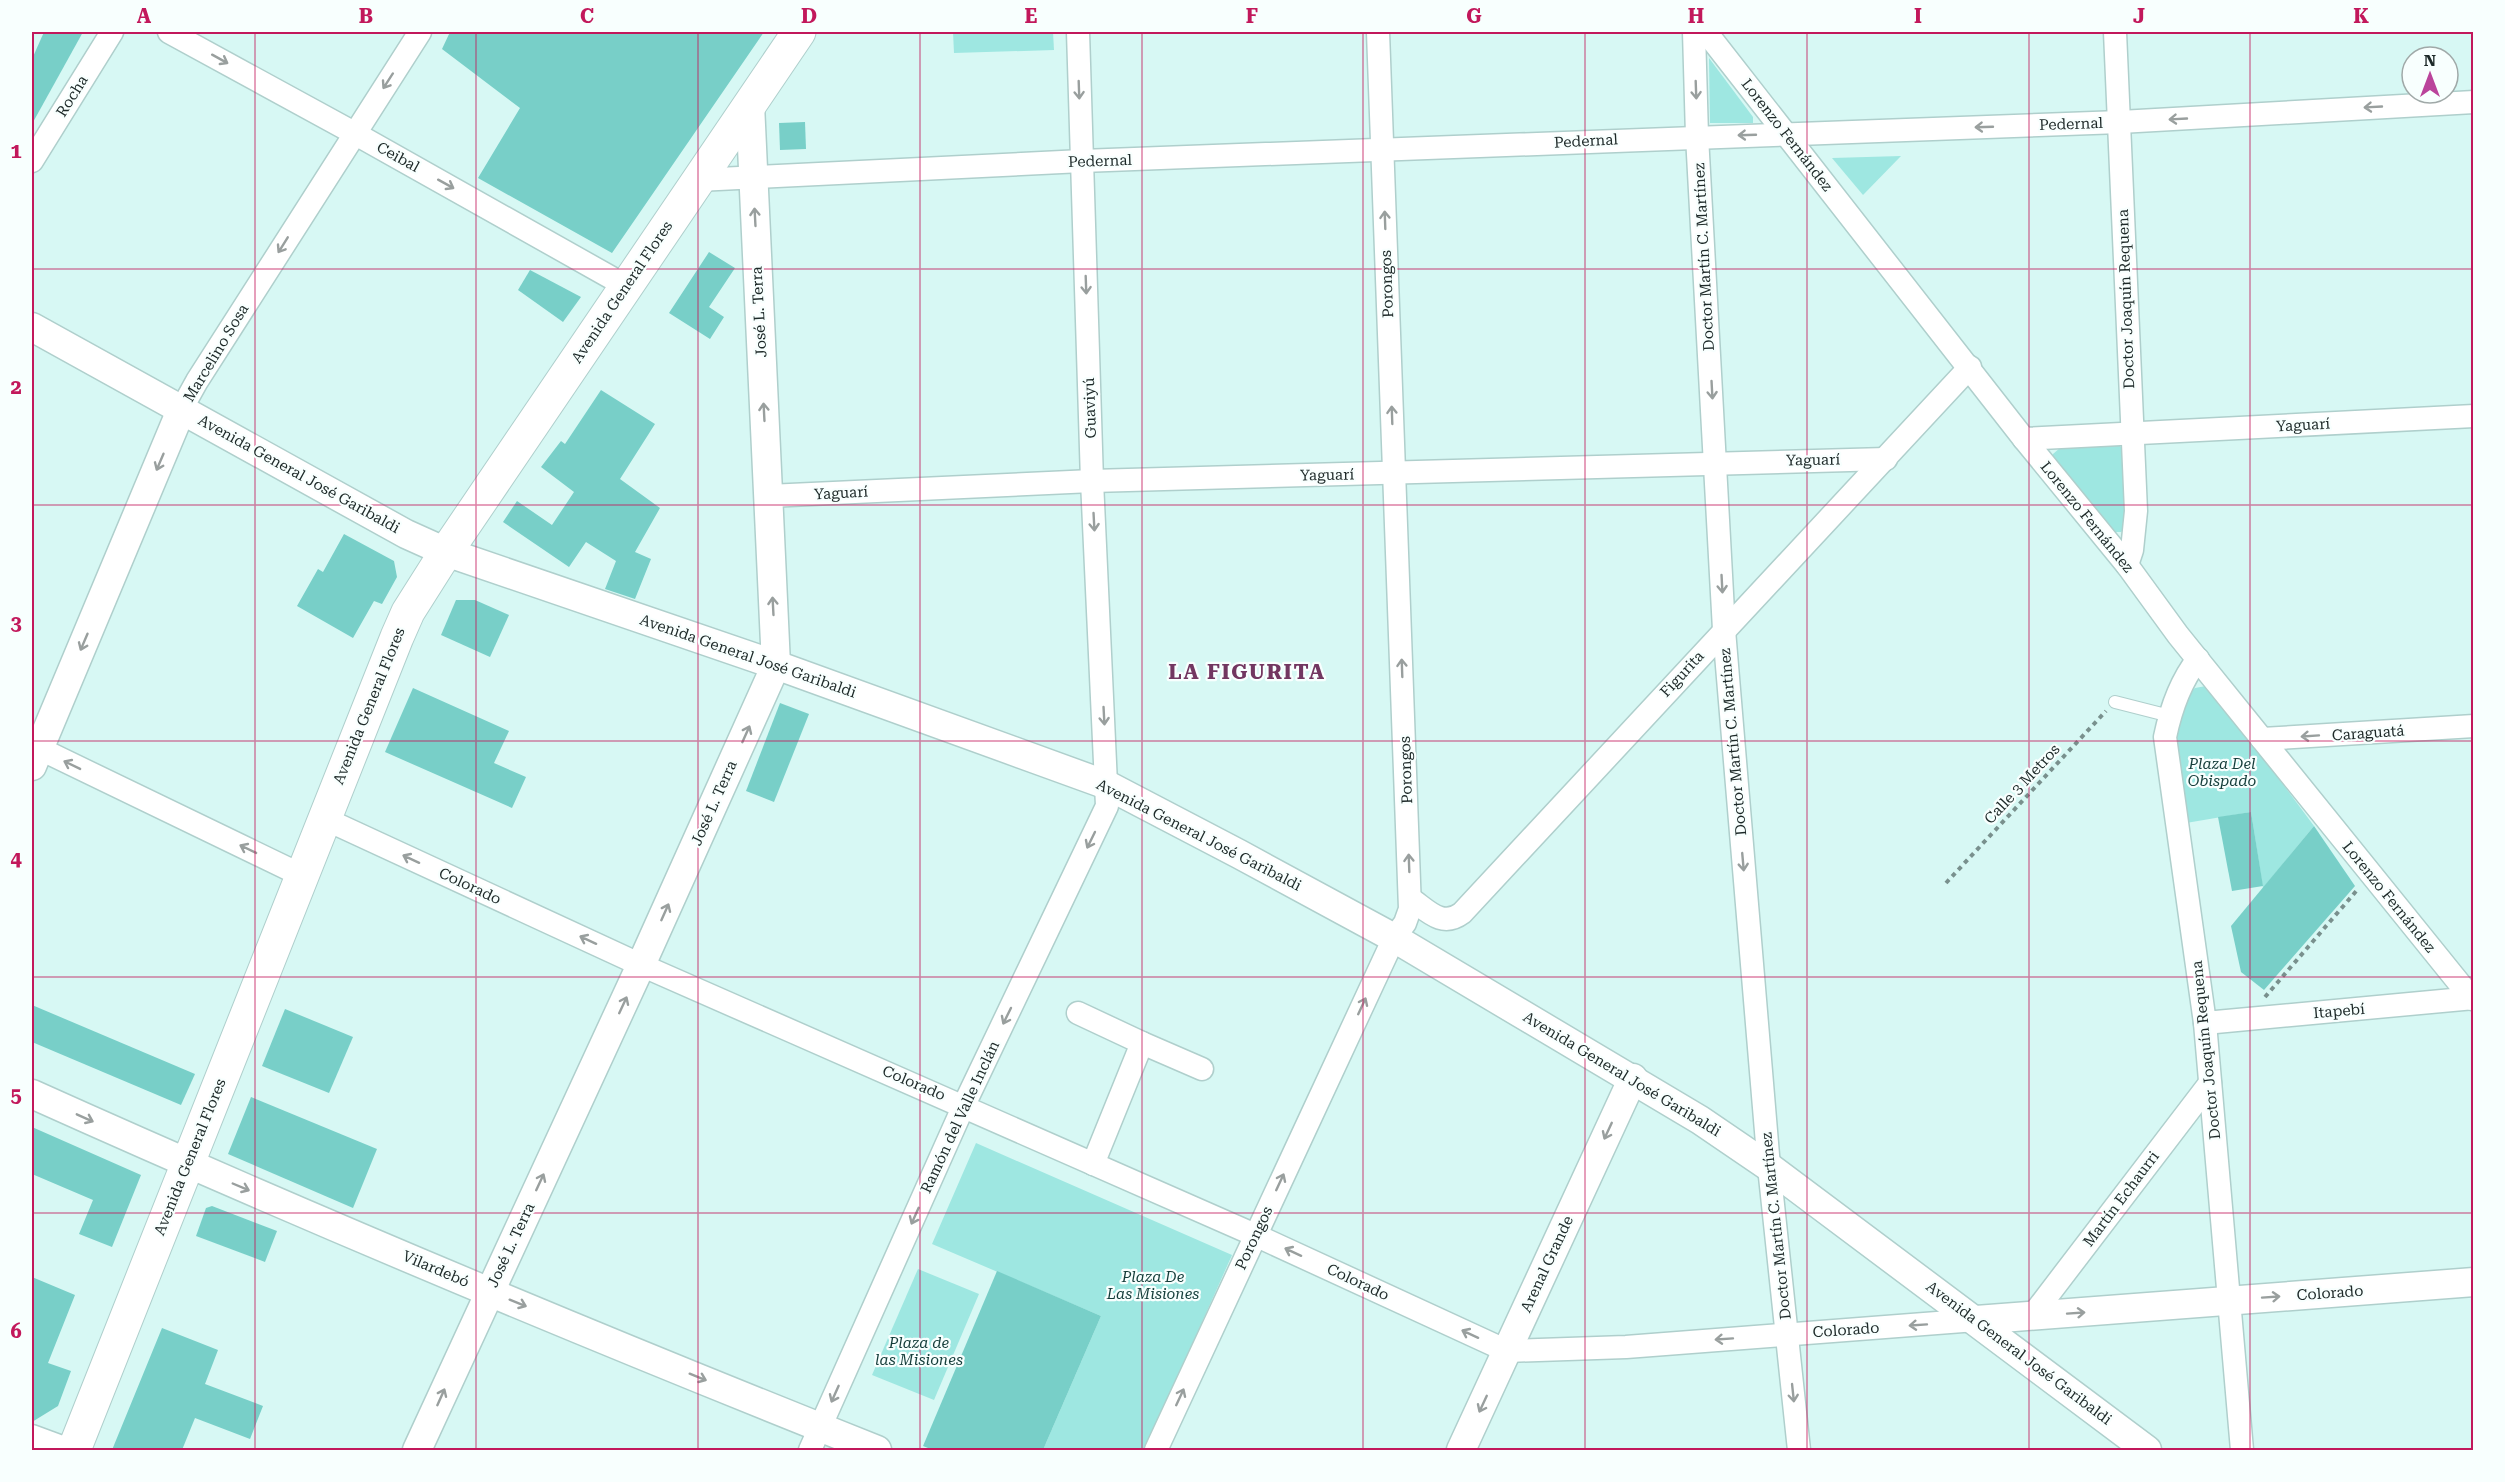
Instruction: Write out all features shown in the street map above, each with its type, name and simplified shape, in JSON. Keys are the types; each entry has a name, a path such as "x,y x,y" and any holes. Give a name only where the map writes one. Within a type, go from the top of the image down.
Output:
{"main road":[{"name":"Avenida General Flores","path":"72,1450 323,818 408,612 446,552 799,32"}],"street":[{"name":"Rocha","path":"32,161 112,32"},
{"name":"Ceibal","path":"169,32 626,286"},
{"name":"Marcelino Sosa","path":"34,753 183,408 197,381 420,32"},
{"name":"Guaviyú","path":"1078,32 1092,481 1107,785"},
{"name":"Porongos","path":"1156,1450 1255,1234 1394,938 1405,922 1410,909 1378,32"},
{"name":"Doctor Martín C. Martínez","path":"1694,32 1697,136 1724,630 1769,1167 1799,1450"},
{"name":"Lorenzo Fernández","path":"1706,32 2024,439 2127,565 2262,740 2370,875 2473,998"},
{"name":"Doctor Joaquín Requena","path":"2115,32 2135,528 2127,565"},
{"name":"Pedernal","path":"698,180 1082,161 1697,136 2120,122 2474,102"},
{"name":"José L. Terra","path":"417,1450 641,965 776,665 750,104"},
{"name":"Avenida General José Garibaldi","path":"32,327 183,408 406,534 446,552 776,665 1107,785 1394,938 1633,1078 1700,1120 1769,1167 2147,1450"},
{"name":"Figurita","path":"1411,899 1444,920 1453,919 1462,913 1970,367"},
{"name":"Yaguarí","path":"2024,439 2474,416"},
{"name":"Yaguarí","path":"768,496 1092,481 1886,459"},
{"name":"Doctor Joaquín Requena","path":"2198,659 2185,675 2170,716 2165,737 2166,759 2205,1023 2242,1450"},
{"name":"Caraguatá","path":"2262,740 2474,726"},
{"path":"34,753 301,875"},
{"name":"Ramón del Valle Inclán","path":"815,1439 964,1105 1107,806 1107,785"},
{"name":"Colorado","path":"323,818 641,965 1255,1234 1507,1351 1626,1347 2474,1282"},
{"name":"Itapebí","path":"2205,1023 2473,998"},
{"path":"1078,1013 1202,1069"},
{"path":"1094,1164 1142,1043"},
{"name":"Arenal Grande","path":"1461,1450 1633,1078"},
{"name":"Martín Echaurri","path":"2032,1316 2210,1083"},
{"name":"Vilardebó","path":"32,1094 187,1164 489,1292 815,1439 877,1450"},
{"path":"32,1436 72,1450"}],"lane":[{"path":"2115,702 2170,716"}],"path":[{"name":"Calle 3 Metros","path":"1946,883 2115,702"},
{"path":"2247,1019 2370,875"}],"green space":[{"path":"953,32 1053,32 1054,50 954,53"},
{"path":"1709,58 1753,117 1753,123 1710,123"},
{"path":"1901,156 1863,195 1832,158"},
{"path":"2119,445 2122,448 2126,522 2125,529 2121,532 2111,532 2053,460 2053,454 2060,448"},
{"name":"Plaza Del Obispado","path":"2206,686 2213,690 2314,826 2263,888 2251,812 2186,823 2175,743 2179,723 2191,691"},
{"name":"Plaza De Las Misiones","path":"976,1143 1232,1255 1145,1450 1043,1450 1101,1316 932,1244"},
{"name":"Plaza de las Misiones","path":"918,1269 979,1294 934,1400 872,1375"}],"building":[{"path":"44,32 83,32 32,124 32,59"},
{"path":"450,32 764,32 612,253 478,178 520,108 442,49"},
{"path":"805,122 806,149 780,150 779,123"},
{"path":"709,252 735,268 709,307 724,317 710,339 669,313"},
{"path":"530,270 581,297 563,322 518,290"},
{"path":"601,390 655,424 620,479 660,508 635,552 651,559 635,599 605,589 616,561 586,542 569,567 503,522 517,501 552,525 574,492 541,467 561,441 565,444"},
{"path":"344,534 394,561 397,577 382,604 374,601 353,638 297,606 318,569 323,572"},
{"path":"456,600 475,600 509,615 490,657 441,635"},
{"path":"413,688 509,731 494,763 526,777 512,808 385,752"},
{"path":"780,703 809,714 774,802 746,791"},
{"path":"2251,812 2263,886 2232,891 2218,817"},
{"path":"2314,826 2355,886 2264,990 2241,972 2231,926"},
{"path":"32,1005 195,1074 181,1105 32,1042"},
{"path":"285,1009 353,1037 329,1093 262,1066"},
{"path":"251,1097 377,1149 353,1208 228,1154"},
{"path":"32,1127 141,1175 112,1247 79,1234 93,1200 32,1174"},
{"path":"212,1206 277,1231 265,1262 196,1236 206,1208"},
{"path":"997,1271 1101,1316 1043,1450 933,1450 923,1446"},
{"path":"32,1277 75,1295 48,1363 71,1371 58,1406 32,1422"},
{"path":"162,1328 218,1350 205,1384 263,1406 250,1439 195,1418 182,1450 112,1450"}],"district":[{"name":"LA FIGURITA","path":"1247,672"}]}
